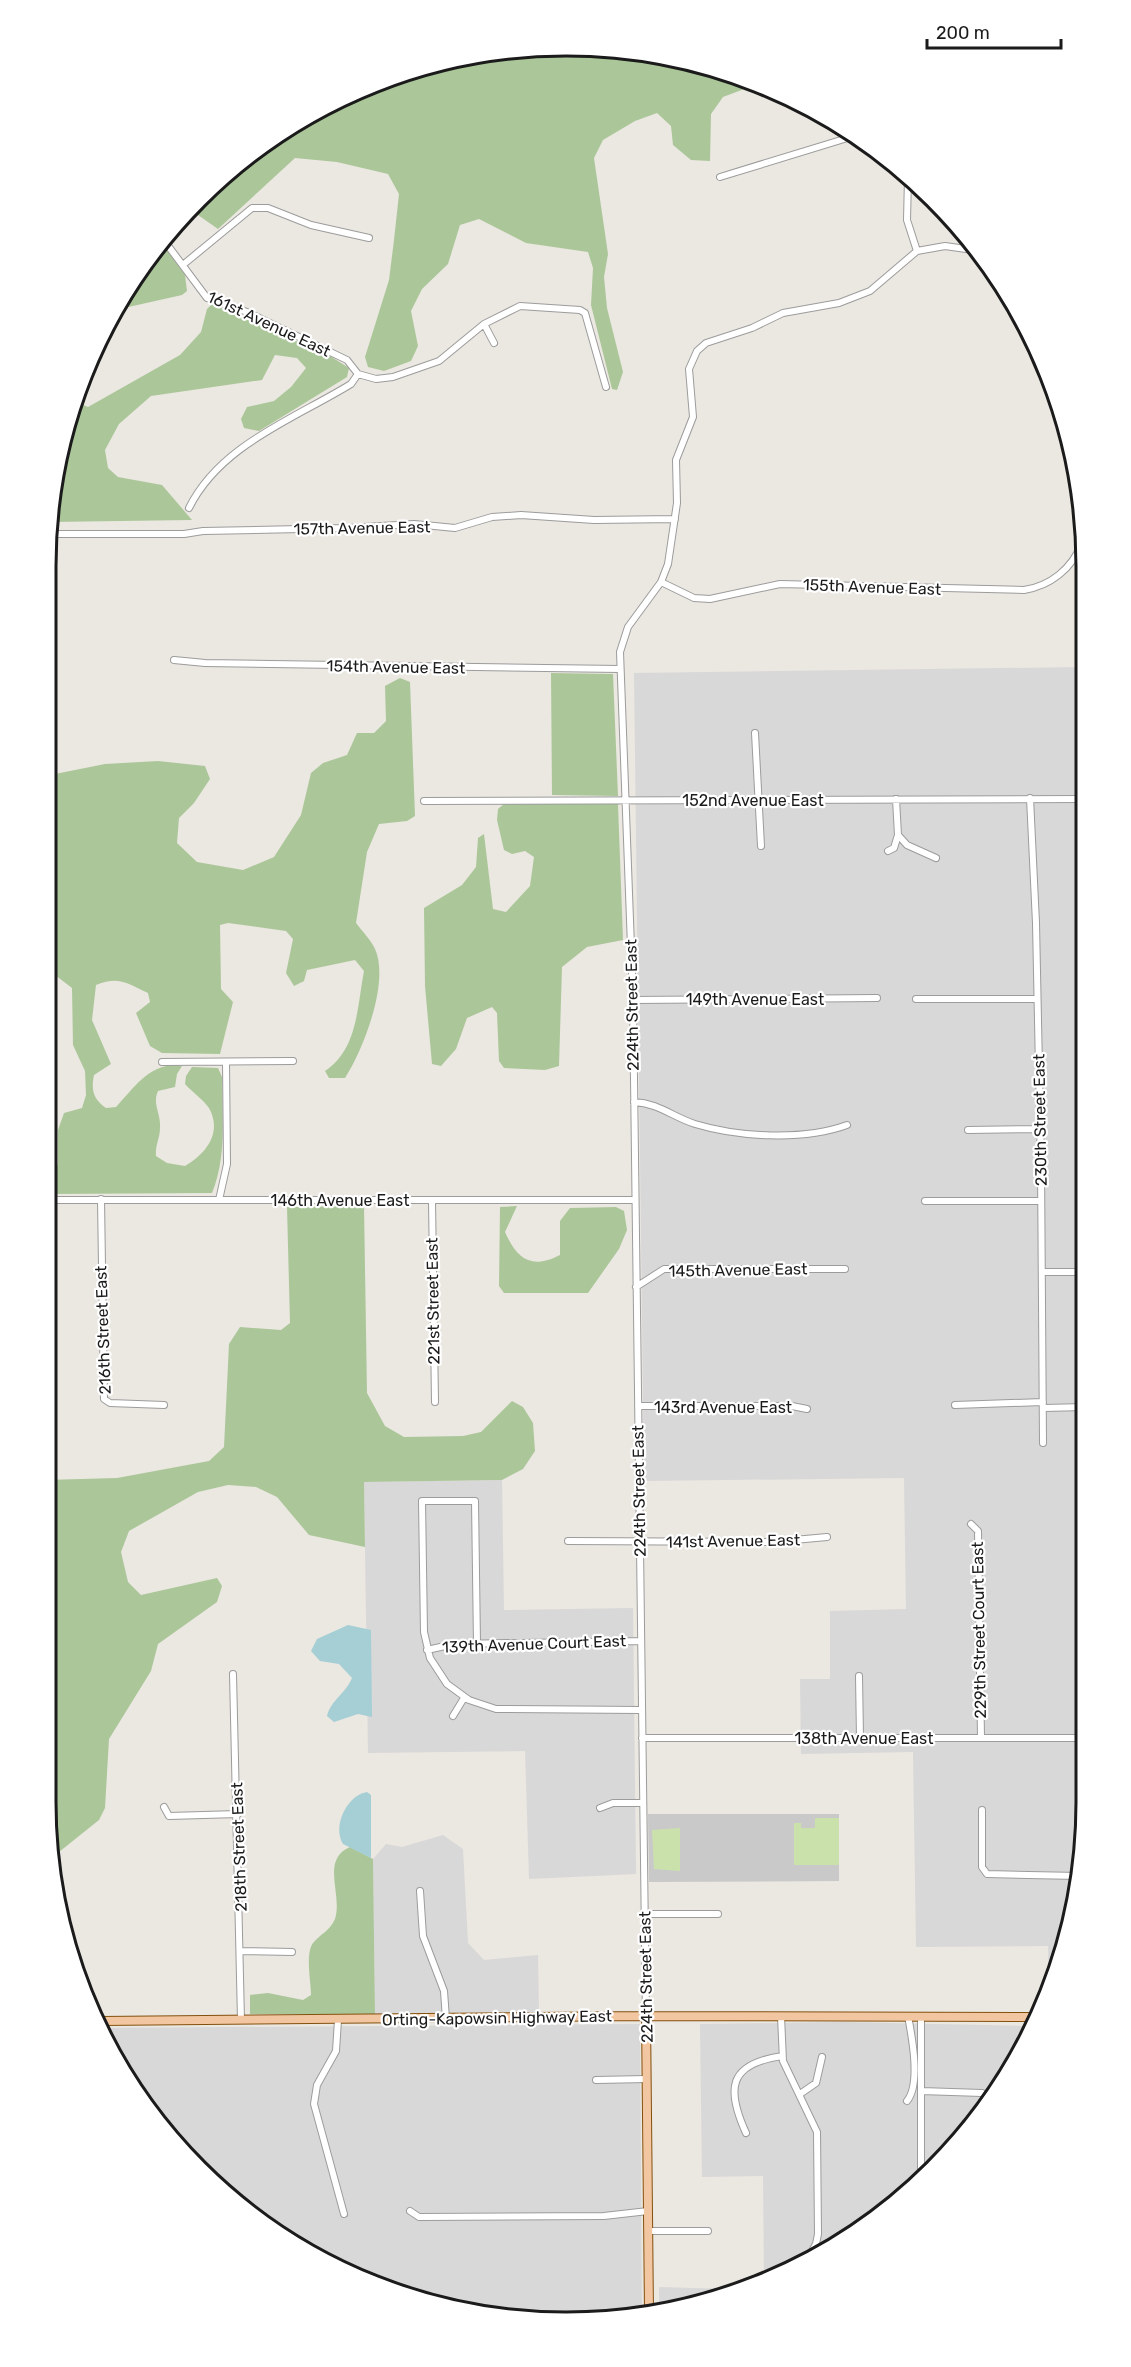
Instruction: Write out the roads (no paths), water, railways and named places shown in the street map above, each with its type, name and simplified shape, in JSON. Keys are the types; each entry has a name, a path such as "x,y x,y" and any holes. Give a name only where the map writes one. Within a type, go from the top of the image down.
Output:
{"main road":[{"name":"Orting-Kapowsin Highway East","path":"105,2021 646,2016 1028,2017"},
{"name":"224th Street East","path":"646,2016 649,2304"}],"street":[{"path":"720,177 845,139"},
{"path":"908,188 907,220 917,251 945,246 965,249"},
{"path":"184,264 252,208 268,208 311,225 369,238"},
{"name":"161st Avenue East","path":"169,246 207,298 247,312 348,360 358,374"},
{"name":"224th Street East","path":"646,2016 633,1000 620,652 625,633 661,582 668,564 675,519 676,460 693,417 689,369 697,351 706,343 752,328 783,313 839,303 870,291 917,251"},
{"path":"189,508 205,482 222,464 253,441 351,384 358,374 376,379 393,377 439,361 484,324 524,305 583,311 601,364 606,387"},
{"path":"484,324 494,343"},
{"name":"157th Avenue East","path":"57,534 184,534 209,531 414,524 455,528 492,517 520,515 594,519 675,519"},
{"name":"155th Avenue East","path":"661,582 694,598 710,599 780,584 1024,591 1039,587 1057,577 1075,557"},
{"name":"154th Avenue East","path":"174,660 205,663 620,669"},
{"path":"755,733 761,846"},
{"name":"230th Street East","path":"1030,798 1040,1130 1043,1443"},
{"name":"152nd Avenue East","path":"424,801 1076,798"},
{"path":"896,799 898,835 891,850 901,850 904,844"},
{"path":"898,835 904,844 936,858"},
{"name":"149th Avenue East","path":"633,1000 877,998"},
{"path":"916,999 1037,999"},
{"path":"162,1062 293,1061"},
{"path":"219,1200 227,1164 226,1062"},
{"path":"634,1102 656,1105 685,1120 733,1133 819,1134 847,1125"},
{"path":"968,1130 1040,1130"},
{"name":"216th Street East","path":"101,1199 104,1399 110,1402 164,1405"},
{"name":"146th Avenue East","path":"56,1200 635,1200"},
{"name":"221st Street East","path":"432,1201 435,1402"},
{"path":"926,1201 1041,1201"},
{"name":"145th Avenue East","path":"636,1287 664,1269 845,1269"},
{"path":"1042,1272 1076,1272"},
{"path":"955,1405 1076,1407"},
{"name":"143rd Avenue East","path":"638,1406 792,1406 807,1409"},
{"path":"477,1644 475,1501 422,1501 424,1632 427,1650 441,1676 464,1698 486,1707 505,1710 641,1710"},
{"name":"229th Street Court East","path":"971,1524 978,1531 981,1738"},
{"name":"141st Avenue East","path":"568,1541 772,1542 827,1537"},
{"name":"139th Avenue Court East","path":"427,1650 444,1645 641,1641"},
{"name":"218th Street East","path":"233,1674 241,2020"},
{"path":"859,1676 860,1738"},
{"path":"453,1716 464,1698"},
{"name":"138th Avenue East","path":"642,1738 1076,1738"},
{"path":"600,1808 613,1803 643,1803"},
{"path":"164,1808 169,1816 238,1814"},
{"path":"982,1810 982,1867 987,1874 992,1876 1070,1876"},
{"path":"420,1891 423,1936 444,1991 446,2019"},
{"path":"645,1914 718,1914"},
{"path":"241,1951 292,1952"},
{"path":"781,2016 782,2056 817,2132 818,2239 814,2246"},
{"path":"907,2101 912,2092 913,2074 913,2044 908,2016"},
{"path":"921,2016 921,2167"},
{"path":"338,2020 336,2051 317,2085 314,2104 344,2214"},
{"path":"746,2133 734,2103 734,2087 753,2063 782,2056"},
{"path":"800,2094 816,2083 822,2057"},
{"path":"596,2080 647,2079"},
{"path":"921,2091 982,2092"},
{"path":"410,2211 420,2217 604,2216 648,2211"},
{"path":"648,2231 708,2231"}],"water":[{"path":"348,1625 371,1630 372,1717 358,1714 334,1722 327,1716 329,1710 352,1678 339,1664 320,1661 311,1651 317,1639"},
{"path":"367,1792 371,1795 371,1858 343,1844 339,1829 343,1813 348,1805 360,1794"}]}
